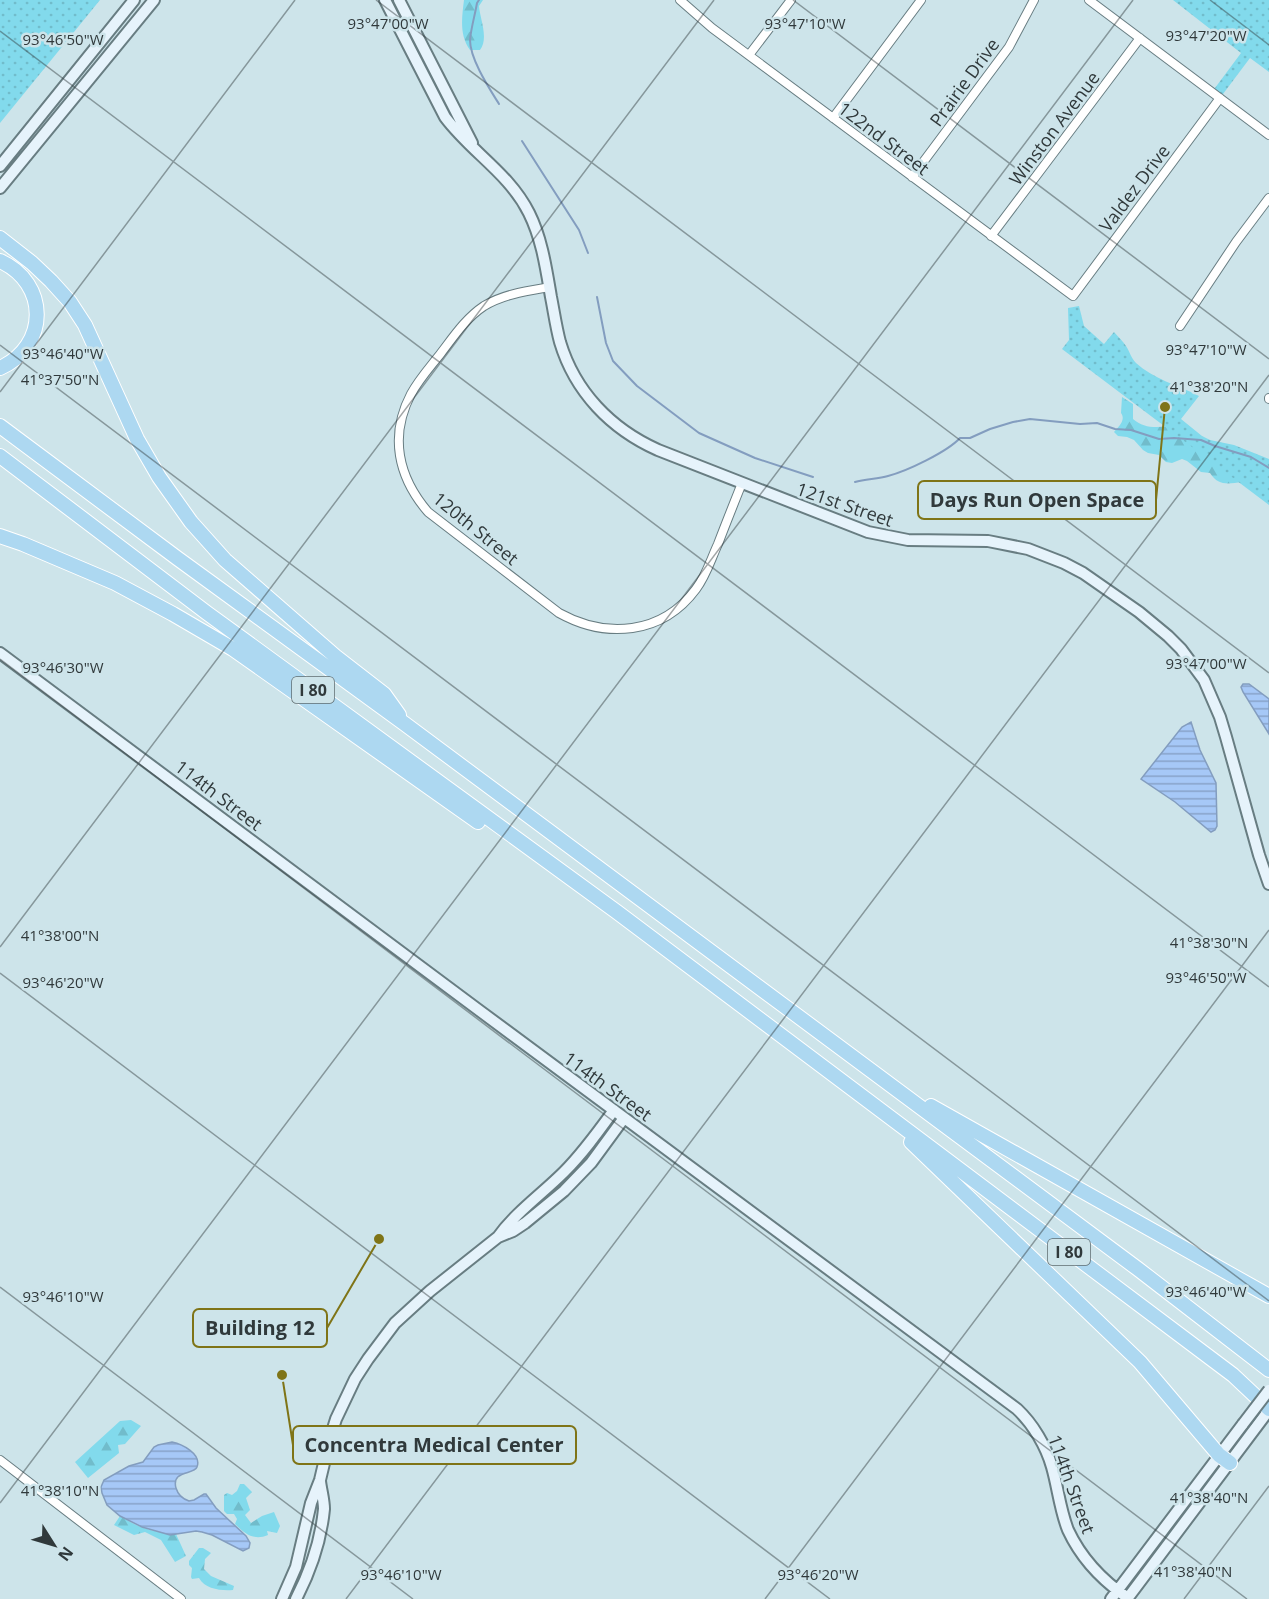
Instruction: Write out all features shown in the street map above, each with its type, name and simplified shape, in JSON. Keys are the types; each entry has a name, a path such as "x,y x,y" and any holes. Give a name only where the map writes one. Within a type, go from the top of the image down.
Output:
{"highway":[{"path":"0,238 51,280 86,325 137,439 159,477 191,522 225,560 335,656 384,694 405,724"},
{"path":"0,261 10,266 24,279 32,290 36,302 36,326 28,344 16,359 0,368"},
{"name":"I 80","path":"0,426 880,1077 1138,1269 1269,1370"},
{"name":"I 80","path":"0,457 207,613 617,912 867,1099 1233,1375 1269,1409"},
{"path":"0,536 115,583 233,649 516,849 617,912"},
{"path":"880,1077 1269,1296"},
{"path":"867,1099 1140,1362 1225,1459"}],"street":[{"path":"0,166 134,0"},
{"path":"0,188 154,0"},
{"name":"121st Street","path":"386,0 445,117 456,133 509,182 529,212 541,243 560,341 569,366 585,393 602,413 644,444 849,526 888,537 927,541 988,541 1028,549 1083,573 1139,612 1175,642 1204,680 1220,717 1269,884"},
{"name":"121st Street","path":"399,0 478,153"},
{"name":"122nd Street","path":"680,0 749,56 1073,296"},
{"path":"749,56 791,0"},
{"path":"832,118 921,0"},
{"name":"Prairie Drive","path":"912,177 1009,47 1034,0"},
{"path":"1089,0 1269,135"},
{"name":"Winston Avenue","path":"992,236 1140,38"},
{"name":"Valdez Drive","path":"1073,296 1220,98"},
{"path":"1180,326 1236,242 1269,198"},
{"name":"120th Street","path":"550,287 508,295 479,309 458,330 419,381 406,403 399,433 400,455 413,493 428,512 559,613 592,627 619,630 644,626 657,621 687,600 704,577 742,483"},
{"name":"114th Street","path":"0,653 1017,1408 1035,1432 1052,1466 1064,1518 1078,1550 1114,1595 1127,1598"},
{"path":"282,1599 296,1567 311,1503 320,1480 336,1419 355,1379 368,1359 395,1323 498,1237 508,1223 566,1171 614,1110"},
{"path":"498,1237 525,1223 564,1191 591,1163 624,1118"},
{"path":"1127,1598 1225,1459 1243,1424 1269,1390"},
{"path":"1114,1595 1269,1409"},
{"path":"0,1460 182,1599"},
{"path":"296,1599 310,1566 320,1528 324,1507 320,1480"}],"green space":[{"path":"0,0 100,0 0,123"},
{"path":"464,0 483,0 479,6 484,34 480,50 470,50 464,38 462,26"},
{"path":"1173,0 1269,0 1269,72 1250,58 1220,98 1212,92 1241,53"},
{"path":"1079,306 1084,326 1104,344 1114,332 1125,344 1134,361 1143,369 1199,396 1181,419 1202,436 1234,445 1269,459 1269,505 1062,349 1069,340 1068,308"},
{"path":"1122,397 1133,404 1133,419 1137,422 1150,427 1168,426 1242,482 1220,482 1210,473 1201,472 1182,459 1172,463 1166,462 1159,455 1143,450 1134,440 1118,436 1114,432 1122,421"},
{"path":"131,1420 141,1426 125,1444 118,1445 119,1453 88,1478 75,1462 120,1421"},
{"path":"240,1484 244,1484 252,1492 246,1498 250,1510 245,1515 251,1523 274,1512 280,1526 277,1533 267,1531 268,1535 263,1537 250,1536 235,1524 237,1519 234,1514 227,1514 224,1511 224,1495 227,1493 232,1495"},
{"path":"120,1516 147,1529 176,1534 186,1556 175,1562 161,1540 145,1532 134,1535 114,1525"},
{"path":"199,1548 211,1553 205,1559 204,1569 211,1576 234,1586 233,1590 214,1588 205,1585 199,1578 192,1579 192,1568 189,1561"}],"shaded area":[{"path":"1243,684 1249,684 1269,699 1269,734 1243,692 1241,687"},
{"path":"1191,722 1200,750 1216,783 1217,826 1211,832 1175,802 1141,779 1182,727"},
{"path":"172,1442 190,1450 198,1462 195,1469 177,1478 175,1482 179,1495 189,1501 206,1494 216,1508 246,1536 250,1543 249,1548 243,1551 202,1532 170,1535 142,1527 120,1516 107,1505 101,1487 104,1480 129,1466 143,1462 154,1447"}],"waterway":[{"path":"479,0 471,31 471,48 481,73 499,104"},
{"path":"522,141 579,230 588,253"},
{"path":"597,297 606,343 613,361 637,386 699,433 755,458 813,477"},
{"path":"855,482 896,474 937,455 960,438 970,438 990,429 1030,419 1080,424 1097,423 1159,439 1201,440 1251,457 1269,468"}],"place":[{"name":"Days Run Open Space","path":"1165,407"},
{"name":"Building 12","path":"379,1239"},
{"name":"Concentra Medical Center","path":"282,1375"}]}
